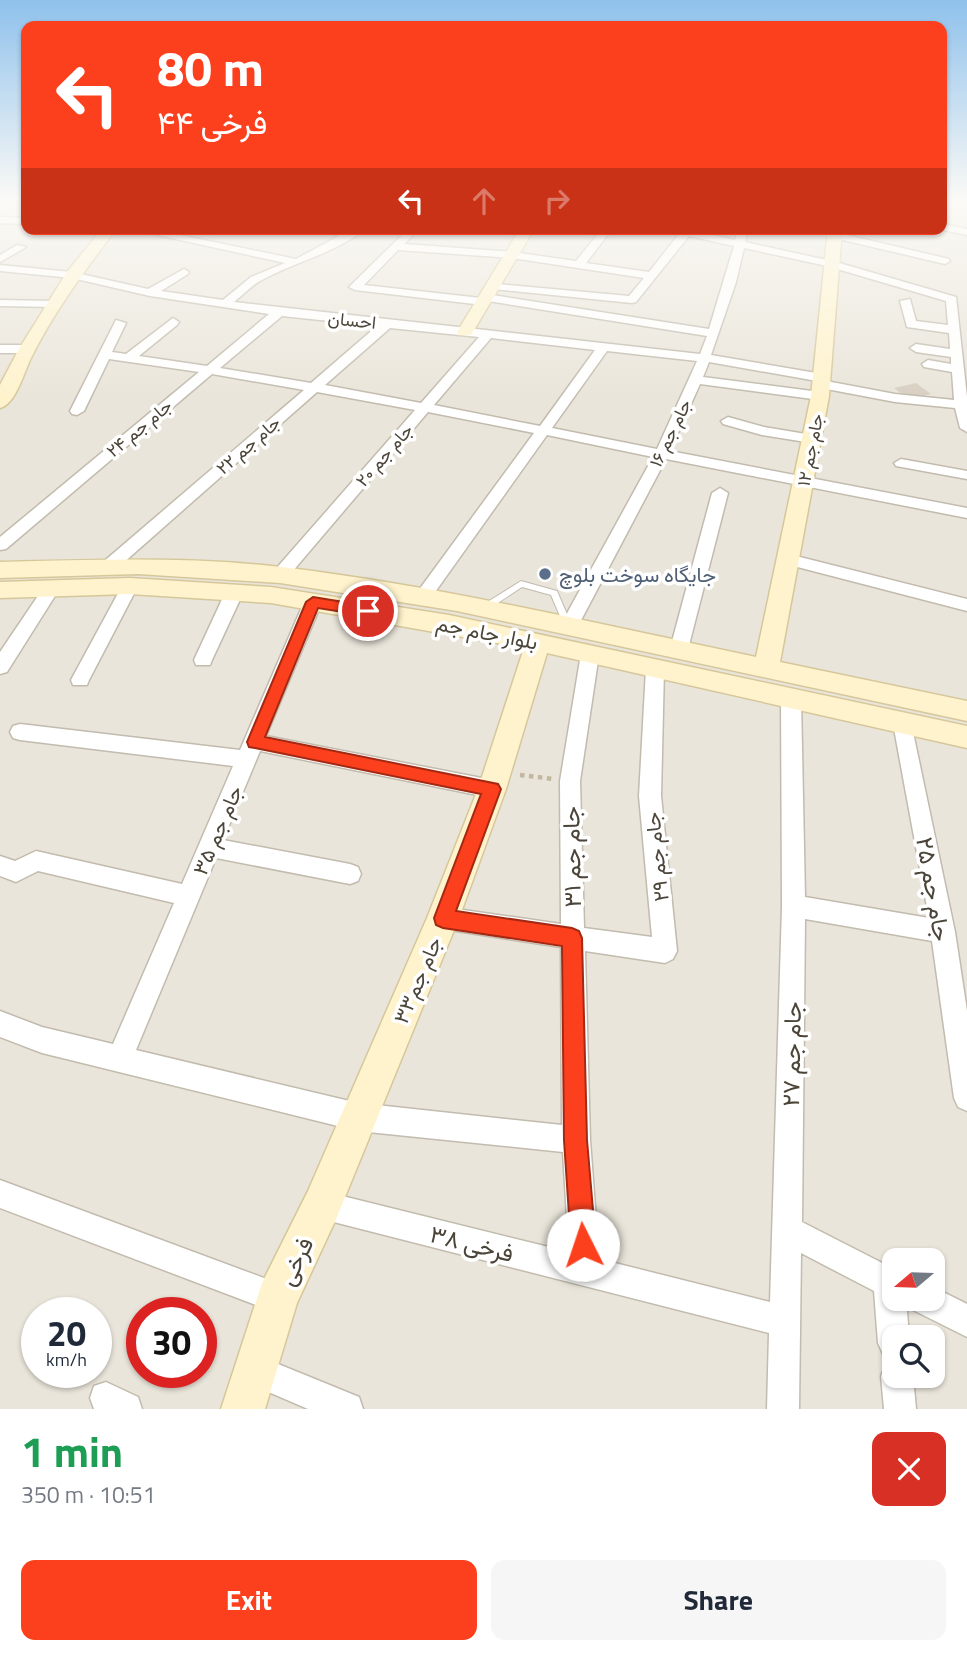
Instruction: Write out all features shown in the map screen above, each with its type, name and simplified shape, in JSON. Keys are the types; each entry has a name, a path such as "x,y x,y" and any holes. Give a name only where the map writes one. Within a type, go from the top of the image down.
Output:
{"street":[{"path":"0,404 27,349 79,267"},
{"path":"225,304 255,279 286,267"},
{"path":"376,267 355,287 632,300 657,267"},
{"path":"464,332 505,267"},
{"path":"591,267 652,276"},
{"name":"جام جم ۱۶","path":"569,626 661,454 706,358 732,267"},
{"name":"جام جم ۱۲","path":"766,668 821,386 832,267"},
{"path":"838,267 952,299 961,405 967,428"},
{"name":"احسان","path":"0,268 72,275 150,293 279,312 706,358 821,386"},
{"path":"150,293 184,272"},
{"path":"487,295 713,334"},
{"path":"906,301 911,324 955,330"},
{"path":"0,303 54,304"},
{"name":"جام جم ۲۴","path":"0,545 279,312"},
{"path":"130,357 173,322"},
{"path":"77,411 120,323"},
{"name":"جام جم ۲۲","path":"108,567 387,324"},
{"name":"جام جم ۲۰","path":"276,585 487,335"},
{"path":"422,597 603,348"},
{"path":"916,348 957,354"},
{"path":"0,349 27,349"},
{"path":"103,354 211,368 545,430 803,484 967,513"},
{"path":"928,364 958,369"},
{"path":"695,380 821,386 961,405"},
{"path":"728,421 762,431 812,439"},
{"path":"901,463 967,475"},
{"path":"679,649 720,493"},
{"path":"788,559 967,605"},
{"name":"بلوار جام جم","path":"0,570 138,566 276,585 422,597 967,711"},
{"name":"بلوار جام جم","path":"0,590 130,586 234,593 276,585 313,602 537,642 967,737"},
{"path":"80,680 130,586"},
{"path":"0,667 52,588"},
{"path":"203,660 234,593"},
{"name":"جام جم ۳۵","path":"120,1058 313,602"},
{"name":"جام جم۳۳","path":"358,1117 443,918 494,781 537,642"},
{"name":"جام جم ۳۱","path":"585,1272 576,1140 570,781 590,654"},
{"name":"جام جم ۲۹","path":"572,938 665,951 650,796 655,669"},
{"name":"جام جم ۲۷","path":"783,1409 794,906 792,698"},
{"name":"جام جم ۲۵","path":"903,723 943,932 967,1098"},
{"path":"20,732 251,750 494,781"},
{"path":"210,846 350,874"},
{"path":"0,866 16,872 36,861 189,896"},
{"path":"794,906 943,932"},
{"path":"443,918 572,938"},
{"path":"0,1024 42,1040 358,1117 576,1140"},
{"name":"فرخی","path":"243,1409 277,1298 322,1205 358,1117"},
{"path":"0,1194 277,1298"},
{"name":"فرخی ۳۸","path":"322,1205 785,1321"},
{"path":"787,1230 882,1278"},
{"path":"945,1310 967,1321"},
{"path":"256,1371 347,1409"},
{"path":"898,1388 900,1409"}],"path":[{"path":"494,781 570,781"}],"shaded area":[{"path":"0,267 967,267 967,1409 0,1409"}],"building":[{"path":"916,383 931,394 909,399 894,388"}],"place":[{"name":"جایگاه سوخت بلوچ","path":"545,574"}],"route":[{"path":"368,611 313,602 255,742 492,789 443,918 572,938 576,1140 583,1245"}]}
